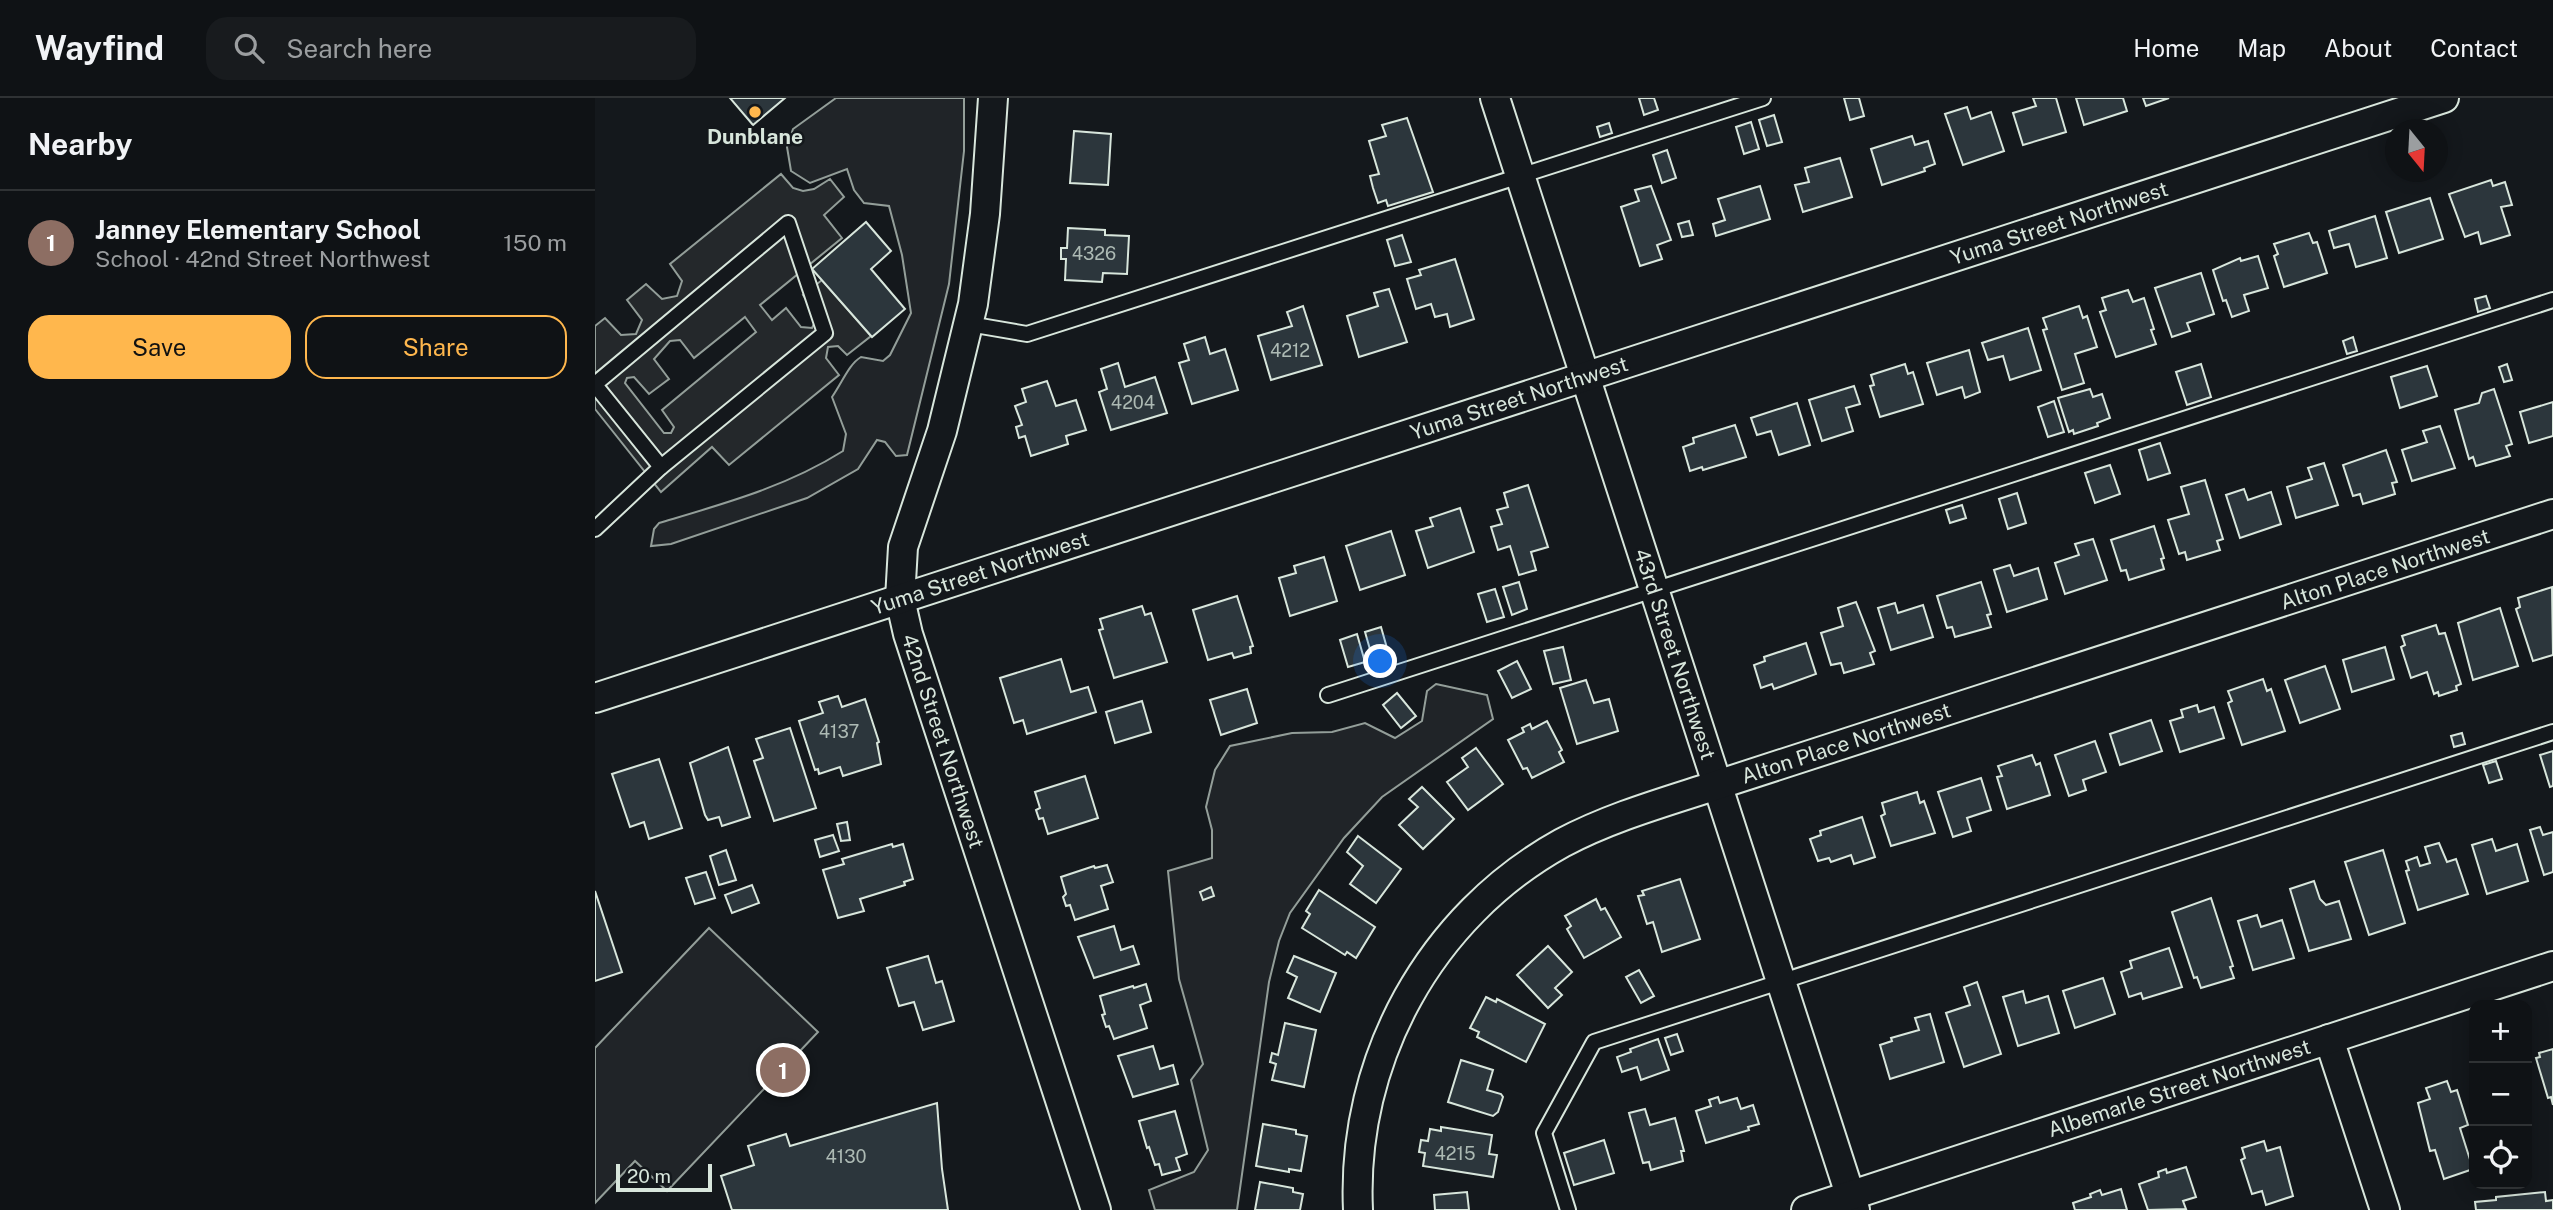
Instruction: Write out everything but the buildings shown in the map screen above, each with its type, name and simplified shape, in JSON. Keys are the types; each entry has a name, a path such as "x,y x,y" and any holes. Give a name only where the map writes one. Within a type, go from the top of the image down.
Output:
{"street":[{"name":"42nd Street Northwest","path":"993,98 983,227 969,324 942,431 906,536 900,570 900,599 910,641 1096,1210"},
{"name":"43rd Street Northwest","path":"1495,98 1853,1203"},
{"name":"Yuma Street Northwest","path":"595,698 2444,98"},
{"name":"Alton Place Northwest","path":"1359,1210 1363,1120 1376,1068 1409,994 1455,930 1505,881 1564,842 1607,822 1717,785 2553,514"},
{"name":"Albemarle Street Northwest","path":"1806,1210 1853,1203 2553,966"},
{"path":"2329,1040 2385,1210"}],"lane":[{"path":"969,324 1027,334 1763,98"},
{"path":"595,529 661,467 825,333 788,223 595,385 661,467"},
{"path":"1328,695 2553,300"},
{"path":"1568,1210 1544,1133 1594,1042 2553,732"}],"shaded area":[{"path":"836,98 964,98 964,151 949,284 907,455 896,456 885,442 877,440 858,469 807,498 671,544 651,546 654,529 659,523 777,485 843,451 846,434 832,397 849,369 861,357 883,361 890,355 911,313 902,255 889,206 864,203 854,190 847,169 810,183 791,171 787,147 793,129"},
{"path":"781,174 793,188 803,191 814,189 830,179 844,197 824,215 842,238 760,305 772,320 786,308 801,327 812,328 818,316 803,295 822,280 871,336 847,355 838,346 828,347 826,358 839,375 729,465 712,447 661,492 595,409 595,326 605,318 621,335 636,334 642,320 627,300 646,284 662,299 677,296 682,281 670,264","holes":["745,317 756,332 662,410 674,427 671,433 664,433 625,383 627,378 634,377 649,394 669,379 654,359 670,341 680,340 694,358"]},
{"path":"1436,684 1487,695 1493,719 1382,797 1344,838 1290,913 1279,941 1269,982 1237,1210 1155,1210 1149,1190 1194,1172 1208,1150 1191,1080 1203,1064 1179,979 1168,871 1212,858 1212,830 1206,807 1215,770 1230,746 1292,733 1332,732 1365,723 1395,738 1422,721 1427,691"},
{"path":"709,928 818,1032 667,1191 635,1161 595,1203 595,1048"}],"place":[{"name":"Dunblane","path":"755,112"},
{"name":"Janney Elementary School","path":"783,1070"}]}
